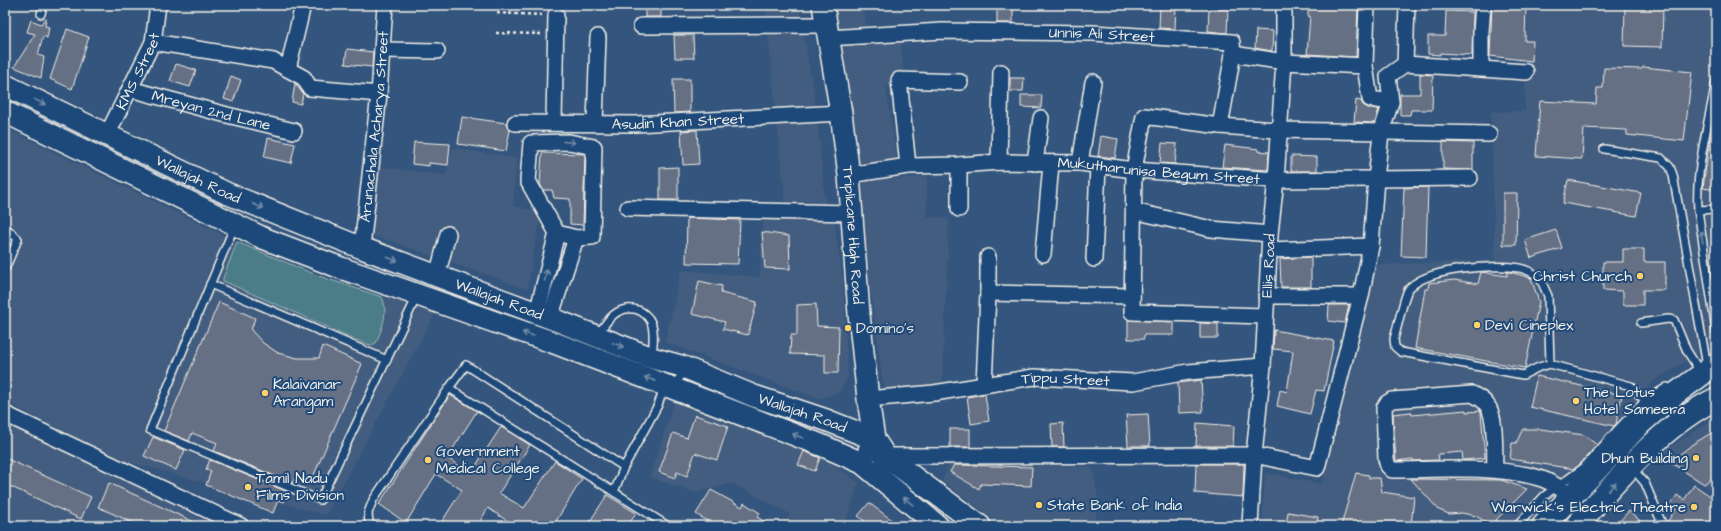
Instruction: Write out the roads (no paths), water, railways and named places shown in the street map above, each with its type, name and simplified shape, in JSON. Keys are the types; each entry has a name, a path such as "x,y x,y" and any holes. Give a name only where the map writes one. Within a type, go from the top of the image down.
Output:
{"main road":[{"name":"Triplicane High Road","path":"826,23 841,114 849,175 859,314 874,439"},
{"name":"Wallajah Road","path":"5,85 226,193 362,248 652,358 687,368 754,396 826,420 874,439"},
{"name":"Wallajah Road","path":"5,112 263,238 552,342 672,387 862,463 934,525"},
{"path":"1543,526 1564,492 1671,397 1706,372"},
{"path":"1576,526 1630,466 1662,436 1705,404 1716,399"},
{"path":"874,439 885,456 980,526"},
{"path":"862,463 874,439"}],"street":[{"name":"KMS Street","path":"107,135 153,42 158,5"},
{"path":"288,69 303,5"},
{"name":"Arunachala Acharya Street","path":"362,248 379,94 385,5"},
{"name":"Ellis Road","path":"1250,526 1270,234 1276,180 1278,130 1284,62 1284,5"},
{"path":"1367,5 1365,66 1370,99 1392,102"},
{"path":"1405,64 1407,5"},
{"path":"1481,68 1483,5"},
{"path":"554,122 556,15"},
{"path":"641,26 826,23"},
{"name":"Unnis Ali Street","path":"826,23 942,31 1093,32 1232,42 1233,54"},
{"path":"595,123 598,37"},
{"path":"153,42 272,61 304,78 310,88 379,94"},
{"path":"382,50 438,51"},
{"path":"1220,126 1233,54 1284,62 1365,66"},
{"path":"885,456 1254,455 1317,468 1362,296 1371,246 1381,133 1392,102 1388,76 1405,64 1526,72"},
{"path":"999,162 1001,72"},
{"path":"908,166 900,80 960,82"},
{"path":"1080,163 1093,82"},
{"name":"Mreyan 2nd Lane","path":"130,89 294,131"},
{"name":"Asudin Khan Street","path":"515,123 554,122 635,124 841,114"},
{"path":"1265,316 1132,312 1134,170 1144,116 1220,126 1278,130 1489,134"},
{"path":"1035,163 1040,118"},
{"path":"543,316 557,233 528,181 531,144 569,142 594,147 592,238 576,238 557,233"},
{"name":"Mukutharunisa Begum Street","path":"849,175 908,166 959,166 999,162 1051,164 1080,163 1134,170 1276,180 1470,178"},
{"path":"1043,254 1051,164"},
{"path":"959,166 959,209"},
{"path":"1094,259 1098,166"},
{"path":"628,208 852,213"},
{"path":"1134,211 1211,229 1270,234"},
{"path":"438,276 448,234"},
{"path":"543,316 576,238"},
{"path":"1270,250 1371,246"},
{"path":"984,385 988,257"},
{"path":"988,293 1132,296"},
{"path":"1266,296 1362,296"},
{"name":"Tippu Street","path":"868,399 934,393 1034,377 1133,382 1188,372 1262,366"},
{"path":"1495,470 1492,416 1488,406 1483,400 1472,394 1392,400 1387,403 1384,408 1386,459 1388,466 1392,470 1495,470 1539,478 1564,492"},
{"path":"5,414 241,526"}],"lane":[{"path":"41,14 43,5"},
{"path":"1716,81 1701,158 1697,200 1716,331"},
{"path":"1604,149 1661,158 1670,167 1674,175 1706,372"},
{"path":"1698,210 1716,209"},
{"path":"235,225 150,430 320,500 417,294"},
{"path":"5,227 18,239 5,269"},
{"path":"1550,364 1548,296 1539,276 1520,268 1489,265 1432,275 1415,283 1408,291 1394,339 1395,347 1401,352 1523,375 1550,364 1631,386 1645,401"},
{"path":"210,284 387,360"},
{"path":"597,337 606,321 617,311 631,308 642,311 651,320 653,330 652,358"},
{"path":"1641,323 1668,319 1674,320 1687,351 1706,372"},
{"path":"373,526 369,523 368,514 373,500 466,365 624,467"},
{"path":"614,492 624,467 658,405 661,396 672,387 687,368"},
{"path":"1517,526 1544,496 1564,492 1616,430 1645,401 1670,386 1706,372"},
{"path":"449,388 668,526"},
{"path":"1630,466 1645,483 1663,526"}],"place":[{"name":"Christ Church","path":"1640,276"},
{"name":"Devi Cineplex","path":"1477,325"},
{"name":"Domino's","path":"848,328"},
{"name":"Kalaivanar Arangam","path":"265,393"},
{"name":"The Lotus Hotel Sameera","path":"1576,401"},
{"name":"Dhun Building","path":"1696,458"},
{"name":"Government Medical College","path":"428,460"},
{"name":"Tamil Nadu Films Division","path":"248,487"},
{"name":"State Bank of India","path":"1039,505"},
{"name":"Warwick's Electric Theatre","path":"1694,507"}]}
